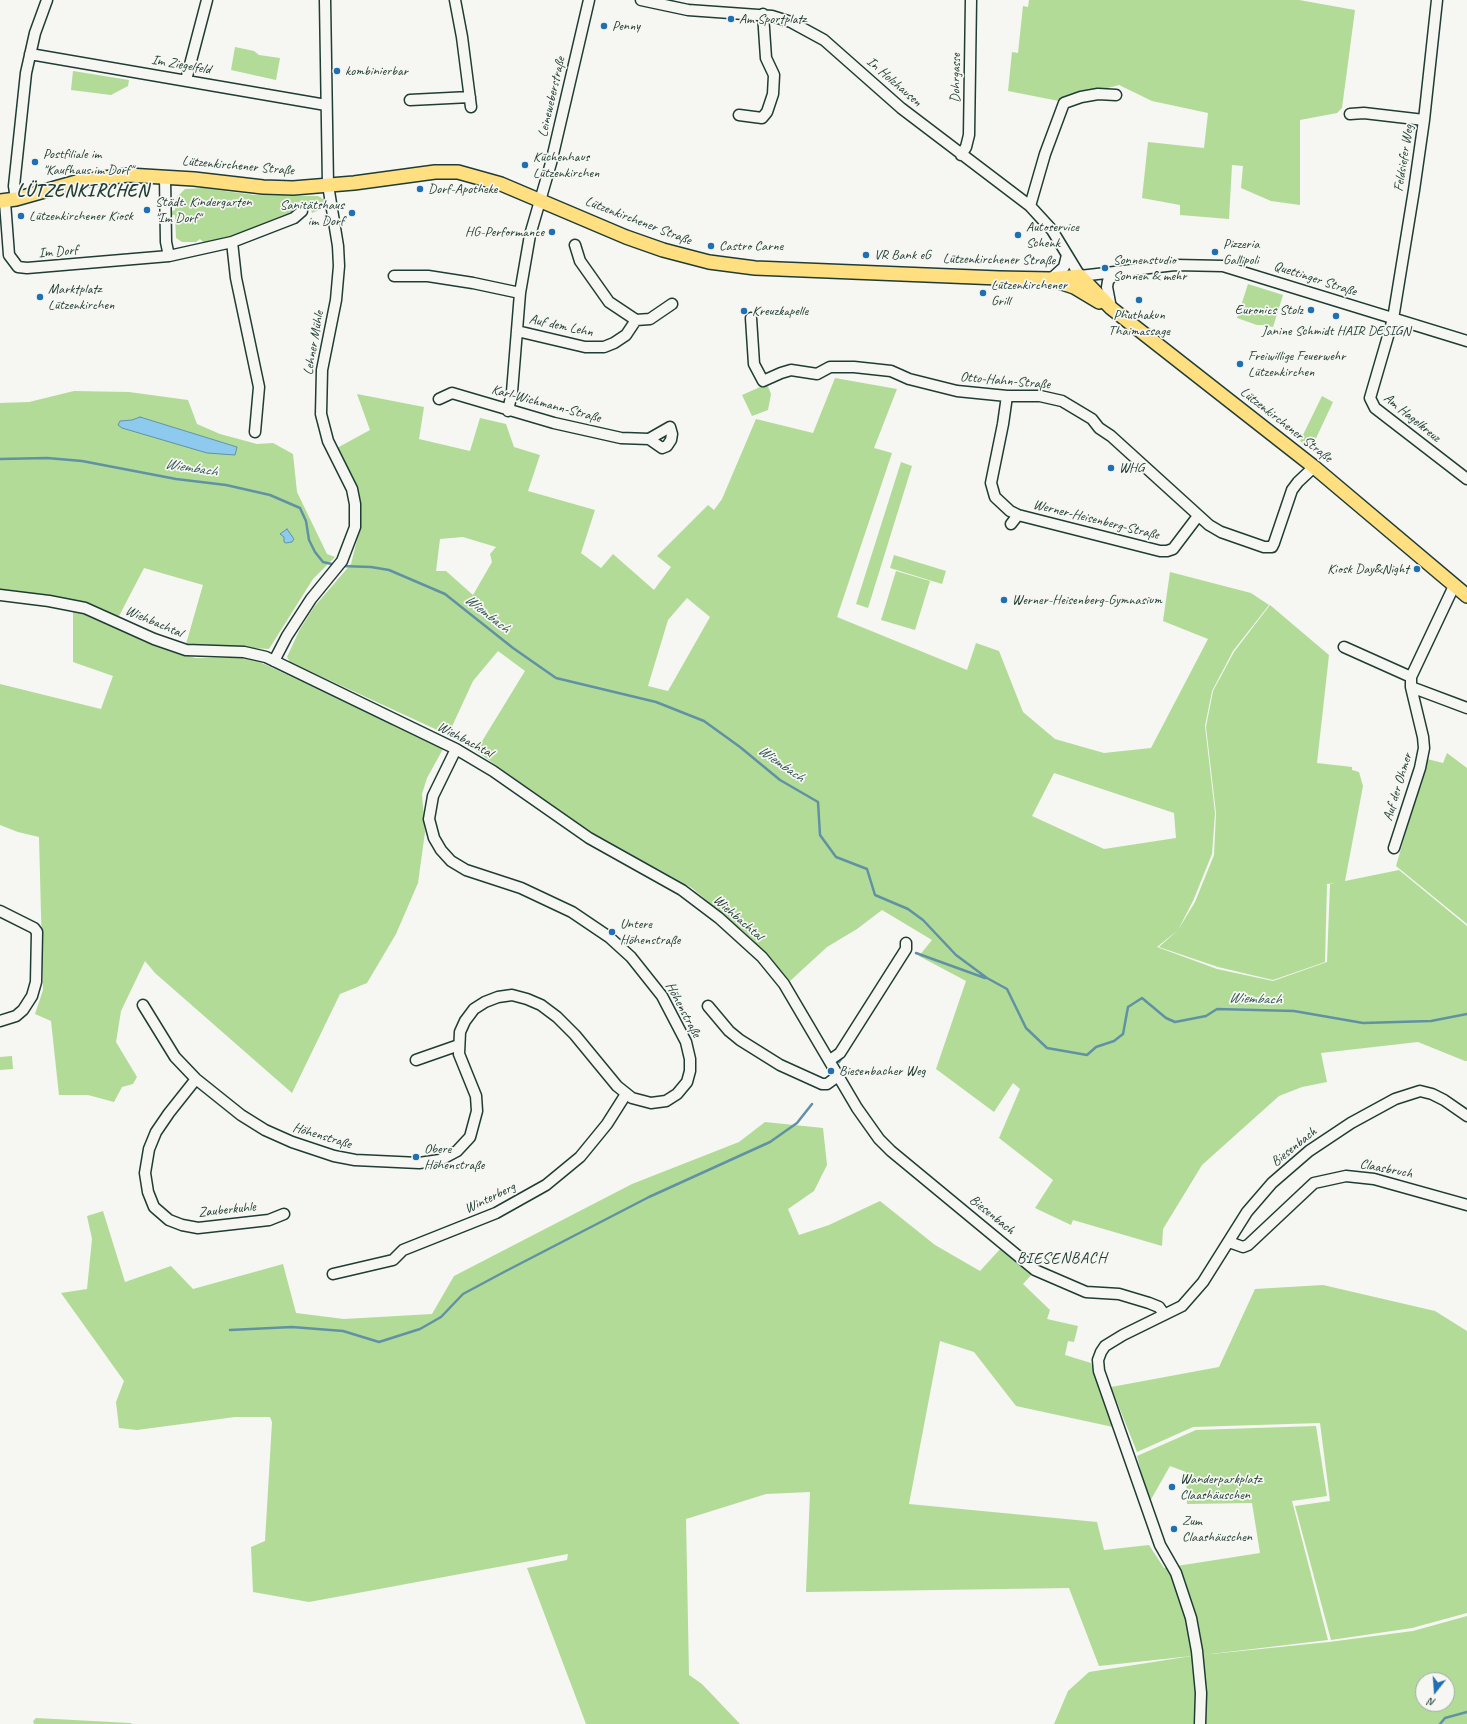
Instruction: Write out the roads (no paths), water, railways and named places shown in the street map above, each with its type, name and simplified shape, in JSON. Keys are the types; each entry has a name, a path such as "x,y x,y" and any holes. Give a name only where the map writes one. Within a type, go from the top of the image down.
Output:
{"main road":[{"name":"Lützenkirchener Straße","path":"5,202 92,179 128,175 165,177 262,187 293,188 435,172 458,172 483,178 641,242 680,256 709,262 755,268 1050,279 1080,276 1111,308 1314,467 1467,596"},
{"path":"1050,279 1074,287 1111,308"}],"street":[{"path":"5,202 14,186 30,54 35,33 47,0"},
{"path":"186,80 207,0"},
{"name":"Lehner Mühle","path":"274,661 287,636 311,599 339,565 355,527 355,504 352,490 328,441 321,414 322,370 336,300 339,271 338,246 328,185 325,0"},
{"path":"410,100 470,102 462,37 454,0"},
{"name":"Leineweberstraße","path":"508,411 512,392 520,293 530,235 551,163 589,0"},
{"name":"In Holzhausen","path":"641,0 688,10 763,14 791,22 824,40 901,108 1030,206 1052,230 1080,276"},
{"name":"Dohrgasse","path":"961,155 966,147 969,135 971,0"},
{"name":"Feldsiefer Weg","path":"1393,319 1424,120 1437,0"},
{"path":"739,115 762,118 767,112 773,94 774,75 766,58 763,14"},
{"name":"Im Ziegelfeld","path":"30,54 326,105"},
{"path":"1030,206 1045,154 1064,103 1081,97 1098,94 1116,95"},
{"path":"1350,114 1364,113 1424,120"},
{"path":"165,177 166,242 169,256"},
{"name":"Im Dorf","path":"5,202 8,250 14,264 18,267 28,268 169,256 232,242 294,218 302,211"},
{"path":"232,242 236,278 260,387 255,432"},
{"path":"575,245 580,261 609,302 636,320 650,319 672,304"},
{"path":"1050,279 1064,267 1067,255"},
{"name":"Quettinger Straße","path":"1080,276 1175,265 1223,266 1467,341"},
{"path":"1111,308 1106,287 1108,281 1114,273"},
{"path":"394,276 428,276 473,283 520,293"},
{"name":"Otto-Hahn-Straße","path":"751,318 754,364 763,381 791,370 818,374 830,367 854,367 891,371 909,380 957,391 1007,396 1029,395 1062,401 1092,418 1099,428 1112,436 1198,516 1221,532 1264,547 1272,547 1292,490 1314,467"},
{"name":"Am Hagelkreuz","path":"1393,319 1371,392 1370,402 1375,408 1467,479"},
{"name":"Auf dem Lehn","path":"517,331 594,348 614,343 626,335 636,320"},
{"name":"Karl-Wichmann-Straße","path":"439,399 452,393 508,411 554,423 621,438 648,439"},
{"name":"Werner-Heisenberg-Straße","path":"1007,396 1004,424 992,483 995,497 1003,506 1018,515 1166,552 1173,549 1198,516"},
{"name":"Werner-Heisenberg-Straße","path":"1011,524 1018,515"},
{"path":"1411,682 1454,586"},
{"name":"Wiehbachtal","path":"0,595 49,601 85,608 164,644 186,650 244,652 257,654 456,749 493,771 589,838 660,876 682,890 719,918 762,957 784,984 830,1060"},
{"path":"1344,646 1411,682 1467,708"},
{"name":"Auf der Ohmer","path":"1394,848 1420,768 1424,748 1422,730 1411,682"},
{"name":"Höhenstraße","path":"143,1005 175,1057 196,1079 241,1115 265,1130 292,1142 334,1156 355,1160 419,1163 440,1160 457,1151 470,1137 475,1125 478,1111 476,1096 462,1064 459,1045 460,1032 465,1021 474,1009 485,1002 498,997 512,995 528,999 541,1005 557,1017 586,1046 617,1086 626,1094 640,1101 651,1103 666,1101 677,1094 687,1082 690,1071 690,1058 686,1042 662,996 631,957 592,924 572,912 527,891 466,870 451,861 441,850 434,838 429,818 433,796 456,749"},
{"path":"0,910 34,928 37,932 36,982 32,996 23,1010 16,1016 0,1021"},
{"path":"830,1060 840,1053 906,949 906,943"},
{"path":"708,1006 729,1031 780,1065 822,1084 827,1084 838,1076"},
{"path":"416,1060 459,1045"},
{"name":"Biesenbach","path":"830,1060 857,1108 879,1139 891,1151 1034,1270 1086,1292 1119,1294 1149,1303 1159,1307 1164,1314 1176,1310 1192,1296 1229,1242 1247,1212 1272,1183 1309,1151 1350,1123 1395,1099 1420,1091 1432,1094 1444,1100 1467,1116"},
{"name":"Zauberkuhle","path":"196,1079 156,1132 149,1149 145,1173 148,1192 154,1207 169,1220 182,1226 198,1228 269,1220 284,1214"},
{"name":"Winterberg","path":"333,1274 393,1260 403,1250 496,1213 546,1185 580,1157 607,1124 626,1094"},
{"name":"Claasbruch","path":"1229,1242 1243,1247 1248,1245 1314,1183 1346,1176 1374,1179 1467,1204"},
{"path":"1164,1314 1105,1346 1098,1360 1099,1371 1149,1512 1165,1556 1178,1580 1191,1618 1197,1651 1201,1693 1200,1724"}],"water":[{"path":"140,417 237,447 235,455 207,453 122,428 118,425 120,421 132,420"},
{"path":"287,529 294,539 292,542 286,543 284,542 284,537 280,534"}],"waterway":[{"name":"Wiembach","path":"0,459 47,458 82,461 176,479 226,485 270,495 300,508 306,521 309,540 315,552 323,562 336,565"},
{"name":"Wiembach","path":"341,566 371,567 389,570 445,594 513,648 556,678 656,702 704,721 740,747 780,780 818,802 820,835 836,857 867,869 875,895 908,909 923,920 956,955 987,978 1007,989 1026,1028 1047,1048 1087,1055 1096,1047 1114,1041 1123,1034 1128,1007 1142,998 1166,1018 1175,1022 1206,1016 1217,1009 1294,1011 1363,1023 1431,1021 1467,1014"},
{"path":"260,660 392,724"},
{"path":"916,953 985,978"},
{"path":"839,1062 843,1056"},
{"path":"230,1330 292,1327 343,1331 379,1342 420,1329 441,1317 463,1294 504,1272 649,1197 770,1142 797,1123 812,1104"},
{"path":"1440,1724 1445,1718 1467,1712"}],"place":[{"name":"Am Sportplatz","path":"731,19"},
{"name":"Penny","path":"604,26"},
{"name":"kombinierbar","path":"337,71"},
{"name":"Postfiliale im \"Kaufhaus im Dorf\"","path":"35,162"},
{"name":"Küchenhaus Lützenkirchen","path":"525,165"},
{"name":"Dorf-Apotheke","path":"420,189"},
{"name":"Städt. Kindergarten \"Im Dorf\"","path":"147,210"},
{"name":"Sanitätshaus im Dorf","path":"352,213"},
{"name":"Lützenkirchener Kiosk","path":"21,216"},
{"name":"HG-Performance","path":"552,232"},
{"name":"Autoservice Schenk","path":"1018,235"},
{"name":"Castro Carne","path":"711,246"},
{"name":"Pizzeria Gallipoli","path":"1215,252"},
{"name":"VR Bank eG","path":"866,255"},
{"name":"Sonnenstudio Sonnen & mehr","path":"1105,268"},
{"name":"Lützenkirchener Grill","path":"983,293"},
{"name":"Marktplatz Lützenkirchen","path":"40,297"},
{"name":"Phuthakun Thaimassage","path":"1139,300"},
{"name":"Euronics Stolz","path":"1311,310"},
{"name":"Kreuzkapelle","path":"744,311"},
{"name":"Janine Schmidt HAIR DESIGN","path":"1336,316"},
{"name":"Freiwillige Feuerwehr Lützenkirchen","path":"1240,364"},
{"name":"WHG","path":"1111,468"},
{"name":"Kiosk Day&Night","path":"1417,569"},
{"name":"Werner-Heisenberg-Gymnasium","path":"1004,600"},
{"name":"Untere Höhenstraße","path":"612,932"},
{"name":"Biesenbacher Weg","path":"831,1071"},
{"name":"Obere Höhenstraße","path":"416,1157"},
{"name":"Wanderparkplatz Claashäuschen","path":"1172,1487"},
{"name":"Zum Claashäuschen","path":"1174,1529"}],"district":[{"name":"LÜTZENKIRCHEN","path":"83,191"},
{"name":"BIESENBACH","path":"1062,1259"}]}
